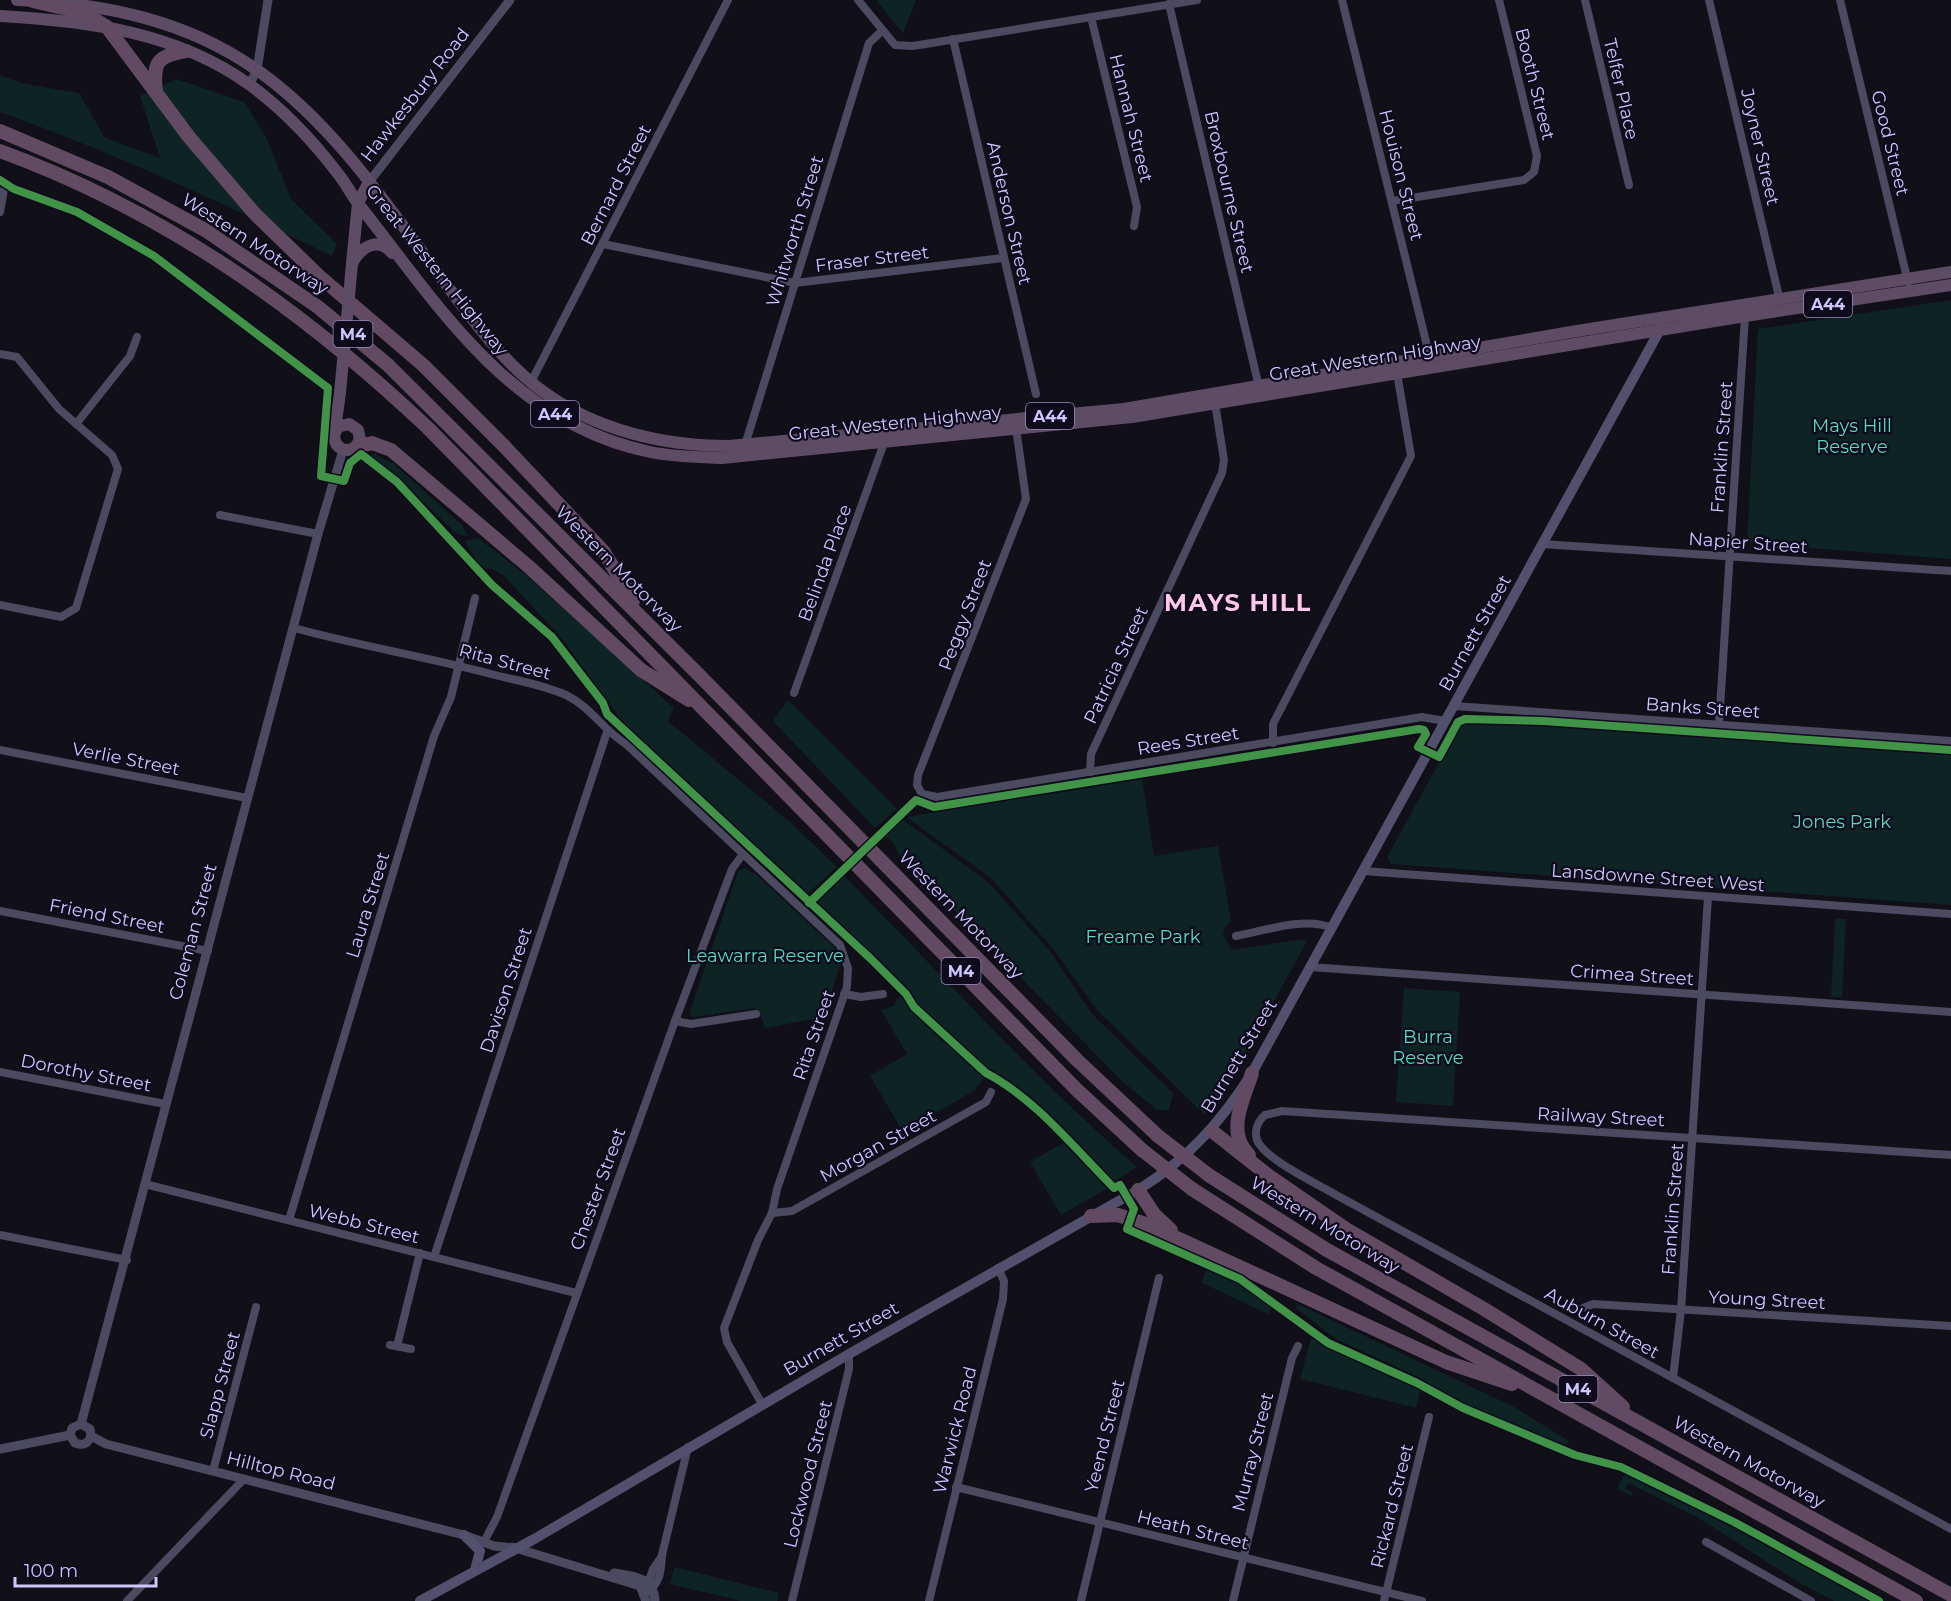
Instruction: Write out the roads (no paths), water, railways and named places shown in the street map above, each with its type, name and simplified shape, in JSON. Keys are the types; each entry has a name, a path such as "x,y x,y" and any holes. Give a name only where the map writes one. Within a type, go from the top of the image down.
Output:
{"highway":[{"name":"Great Western Highway","path":"18,0 81,4 139,15 201,39 257,70 320,125 369,182 483,333 531,382 590,418 636,435 681,444 745,445 1124,409 1667,317 1780,301 1951,272"},
{"path":"33,1 84,13 108,27 156,94"},
{"name":"Great Western Highway","path":"0,16 65,20 139,34 186,51 249,84 304,133 340,176 358,203 463,337 512,386 571,424 601,438 651,452 722,459 1132,417 1745,316 1951,285"},
{"path":"156,94 154,73 157,64 171,53 186,51"},
{"name":"M4","path":"156,94 189,137 255,214 319,276 423,364 575,519 604,552 644,620"},
{"name":"Western Motorway","path":"0,131 108,177 178,214 233,247 318,307 425,400 1077,1060 1158,1137 1210,1176 1327,1250 1951,1594"},
{"name":"Western Motorway","path":"0,151 83,185 163,226 243,276 332,341 428,428 709,712 1077,1090 1142,1150 1192,1189 1282,1248 1916,1601"},
{"path":"340,393 360,434 350,448 336,444 334,436 358,203 369,182"},
{"path":"352,264 367,246 382,244 389,249 402,266 415,275"},
{"path":"334,436 341,425 348,424 355,427"},
{"name":"M4","path":"350,448 372,443 391,450 528,566 641,669 709,712"},
{"path":"1252,1073 1238,1117 1237,1134 1244,1150 1269,1176"},
{"path":"1212,1131 1269,1176 1346,1229 1493,1314 1581,1369 1642,1424"},
{"name":"M4","path":"1138,1190 1154,1214 1180,1237"},
{"name":"M4","path":"1090,1216 1109,1214 1131,1218 1180,1237 1446,1362 1545,1395"}],"main road":[{"name":"Burnett Street","path":"420,1601 998,1268 1138,1190 1175,1165 1212,1131 1252,1073 1667,317"},
{"path":"464,1535 480,1551 475,1570"}],"street":[{"path":"249,84 257,70 268,0"},
{"name":"Hawkesbury Road","path":"369,182 510,0"},
{"name":"Bernard Street","path":"531,382 728,0"},
{"path":"858,0 895,45 914,46 1197,0"},
{"name":"Houison Street","path":"1342,0 1430,358"},
{"name":"Booth Street","path":"1392,201 1524,180 1534,172 1537,156 1499,0"},
{"name":"Telfer Place","path":"1585,0 1629,185"},
{"name":"Joyner Street","path":"1709,0 1780,301"},
{"name":"Good Street","path":"1840,0 1911,292"},
{"name":"Broxbourne Street","path":"1169,4 1259,387"},
{"name":"Hannah Street","path":"1091,17 1137,207 1134,226"},
{"name":"Whitworth Street","path":"745,445 869,43 882,31"},
{"name":"Anderson Street","path":"953,39 1036,394"},
{"path":"0,212 4,189"},
{"name":"Fraser Street","path":"603,244 795,282 1004,258"},
{"name":"Franklin Street","path":"1719,724 1745,316"},
{"path":"76,424 130,356 137,338"},
{"path":"0,354 17,357 43,391 112,456 118,469 76,608 70,614 61,617 0,605"},
{"path":"1273,743 1273,724 1410,456 1397,373"},
{"name":"Patricia Street","path":"1090,772 1091,754 1223,470 1215,403"},
{"name":"Peggy Street","path":"937,797 922,794 917,785 918,775 1027,496 1016,428"},
{"name":"Belinda Place","path":"794,693 884,443"},
{"name":"Coleman Street","path":"81,1424 127,1260 165,1104 208,951 318,534 350,448"},
{"path":"220,515 318,534"},
{"name":"Napier Street","path":"1542,544 1951,571"},
{"name":"Laura Street","path":"289,1220 434,736 451,697 475,598"},
{"name":"Rita Street","path":"294,628 349,643 395,650 457,665 566,695 590,710 607,732 626,744 840,945 848,968 844,994 777,1189 772,1213 758,1240 724,1328 726,1338 762,1404"},
{"name":"Banks Street","path":"1454,706 1951,741"},
{"name":"Rees Street","path":"937,797 1422,717 1445,721"},
{"name":"Davison Street","path":"434,1257 607,732"},
{"name":"Verlie Street","path":"0,750 247,798"},
{"name":"Chester Street","path":"486,1538 497,1517 576,1293 732,869 743,854"},
{"name":"Lansdowne Street West","path":"1362,871 1951,914"},
{"name":"Franklin Street","path":"1673,1378 1682,1310 1708,897"},
{"name":"Friend Street","path":"0,911 208,951"},
{"path":"1236,936 1307,924 1323,924 1332,928"},
{"name":"Crimea Street","path":"1310,967 1951,1012"},
{"path":"844,994 861,997 884,994"},
{"path":"675,1021 691,1024 756,1014"},
{"name":"Dorothy Street","path":"0,1072 165,1104"},
{"name":"Morgan Street","path":"772,1213 792,1211 986,1102 991,1092"},
{"name":"Railway Street","path":"1257,1127 1265,1115 1277,1111 1951,1155"},
{"name":"Auburn Street","path":"1257,1127 1258,1141 1265,1150 1338,1196 1951,1530"},
{"name":"Webb Street","path":"145,1184 576,1293"},
{"path":"0,1235 127,1260"},
{"path":"411,1349 393,1345 420,1253"},
{"name":"Warwick Road","path":"929,1601 1003,1299 1004,1281 998,1268"},
{"name":"Yeend Street","path":"1081,1601 1159,1278"},
{"name":"Young Street","path":"1583,1308 1593,1304 1951,1326"},
{"name":"Slapp Street","path":"213,1471 256,1307"},
{"name":"Murray Street","path":"1233,1601 1292,1358 1298,1346"},
{"name":"Lockwood Street","path":"792,1601 849,1367 849,1354"},
{"name":"Rickard Street","path":"1384,1601 1429,1417"},
{"path":"81,1424 90,1429 91,1436 87,1443 81,1445 75,1443 70,1435 72,1428 81,1424"},
{"path":"0,1449 70,1435"},
{"name":"Hilltop Road","path":"91,1436 106,1444 464,1535 494,1546 515,1548"},
{"path":"649,1594 662,1555 688,1448"},
{"path":"127,1601 244,1479"},
{"name":"Heath Street","path":"956,1487 1422,1601"},
{"name":"Hilltop Road","path":"464,1535 486,1538 588,1569 640,1587 649,1594"},
{"path":"1706,1542 1811,1601"}],"district":[{"name":"MAYS HILL","path":"1238,603"}],"park label":[{"name":"Mays Hill Reserve","path":"1852,436"},
{"name":"Jones Park","path":"1842,822"},
{"name":"Freame Park","path":"1143,937"},
{"name":"Leawarra Reserve","path":"765,956"},
{"name":"Burra Reserve","path":"1428,1047"}]}
